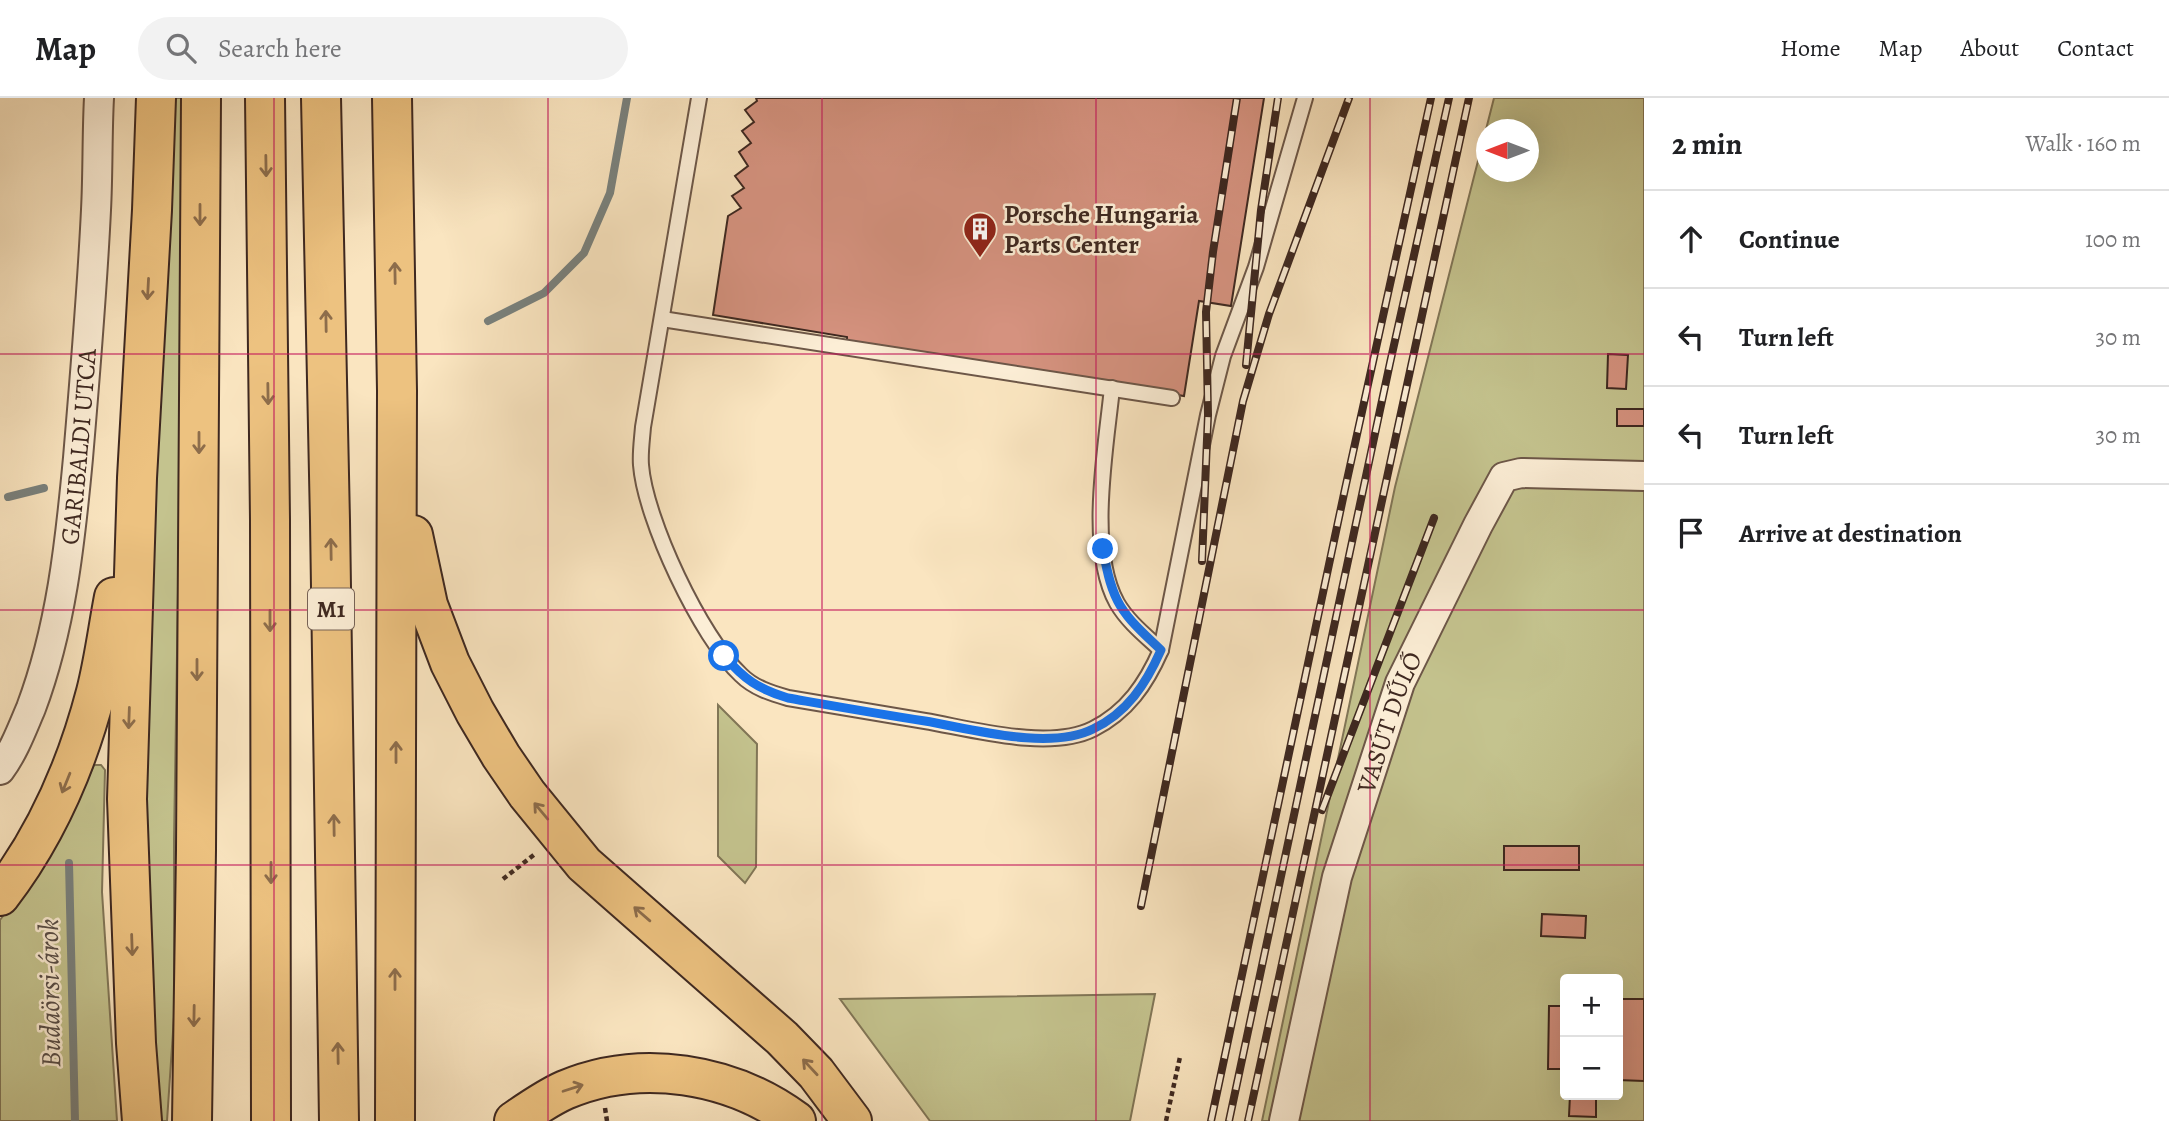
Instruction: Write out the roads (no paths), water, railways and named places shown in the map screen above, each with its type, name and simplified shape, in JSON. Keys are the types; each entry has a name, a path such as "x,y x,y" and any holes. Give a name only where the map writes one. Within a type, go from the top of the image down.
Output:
{"highway":[{"path":"142,1121 136,1043 127,799 137,478 156,98"},
{"path":"192,1121 197,836 201,98"},
{"name":"M1","path":"265,98 270,520 271,1121"},
{"name":"M1","path":"321,98 339,1121"},
{"path":"392,98 397,391 395,1121"},
{"path":"397,391 415,549 428,605 450,663 501,757 527,794 584,864 782,1038 816,1073 852,1121"},
{"path":"0,895 50,817 71,770 96,692 137,478"},
{"path":"514,1121 565,1090 632,1074 666,1073 737,1087 767,1101 796,1121"}],"street":[{"name":"GARIBALDI UTCA","path":"0,770 17,742 42,678 63,587 84,390 96,208 97,103"},
{"name":"VASÚT DŰLŐ","path":"1284,1121 1337,877 1400,683 1504,477 1521,473 1644,476"}],"lane":[{"path":"699,98 643,428 641,465 649,505 699,620 742,677 765,692 1010,735 1049,738 1069,737 1092,730 1112,718 1133,701 1151,674 1161,650 1208,415 1223,356 1256,267 1305,98"},
{"path":"662,319 1172,398"},
{"path":"1112,388 1101,510 1103,549 1109,584 1118,604 1134,625 1161,650"}],"waterway":[{"name":"Budaörsi-árok","path":"488,321 544,293 584,253 610,193 627,98"},
{"path":"8,497 44,488"},
{"name":"Budaörsi-árok","path":"69,863 75,1121"}],"railway":[{"path":"1202,561 1208,415 1206,312 1237,98"},
{"path":"1246,365 1261,210 1278,98"},
{"path":"1141,906 1243,401 1269,314 1349,98"},
{"path":"1211,1121 1431,98"},
{"path":"1229,1121 1449,98"},
{"path":"1248,1121 1469,98"},
{"path":"1322,810 1434,518"}],"place":[{"name":"Porsche Hungaria Parts Center","path":"980,259"}]}
